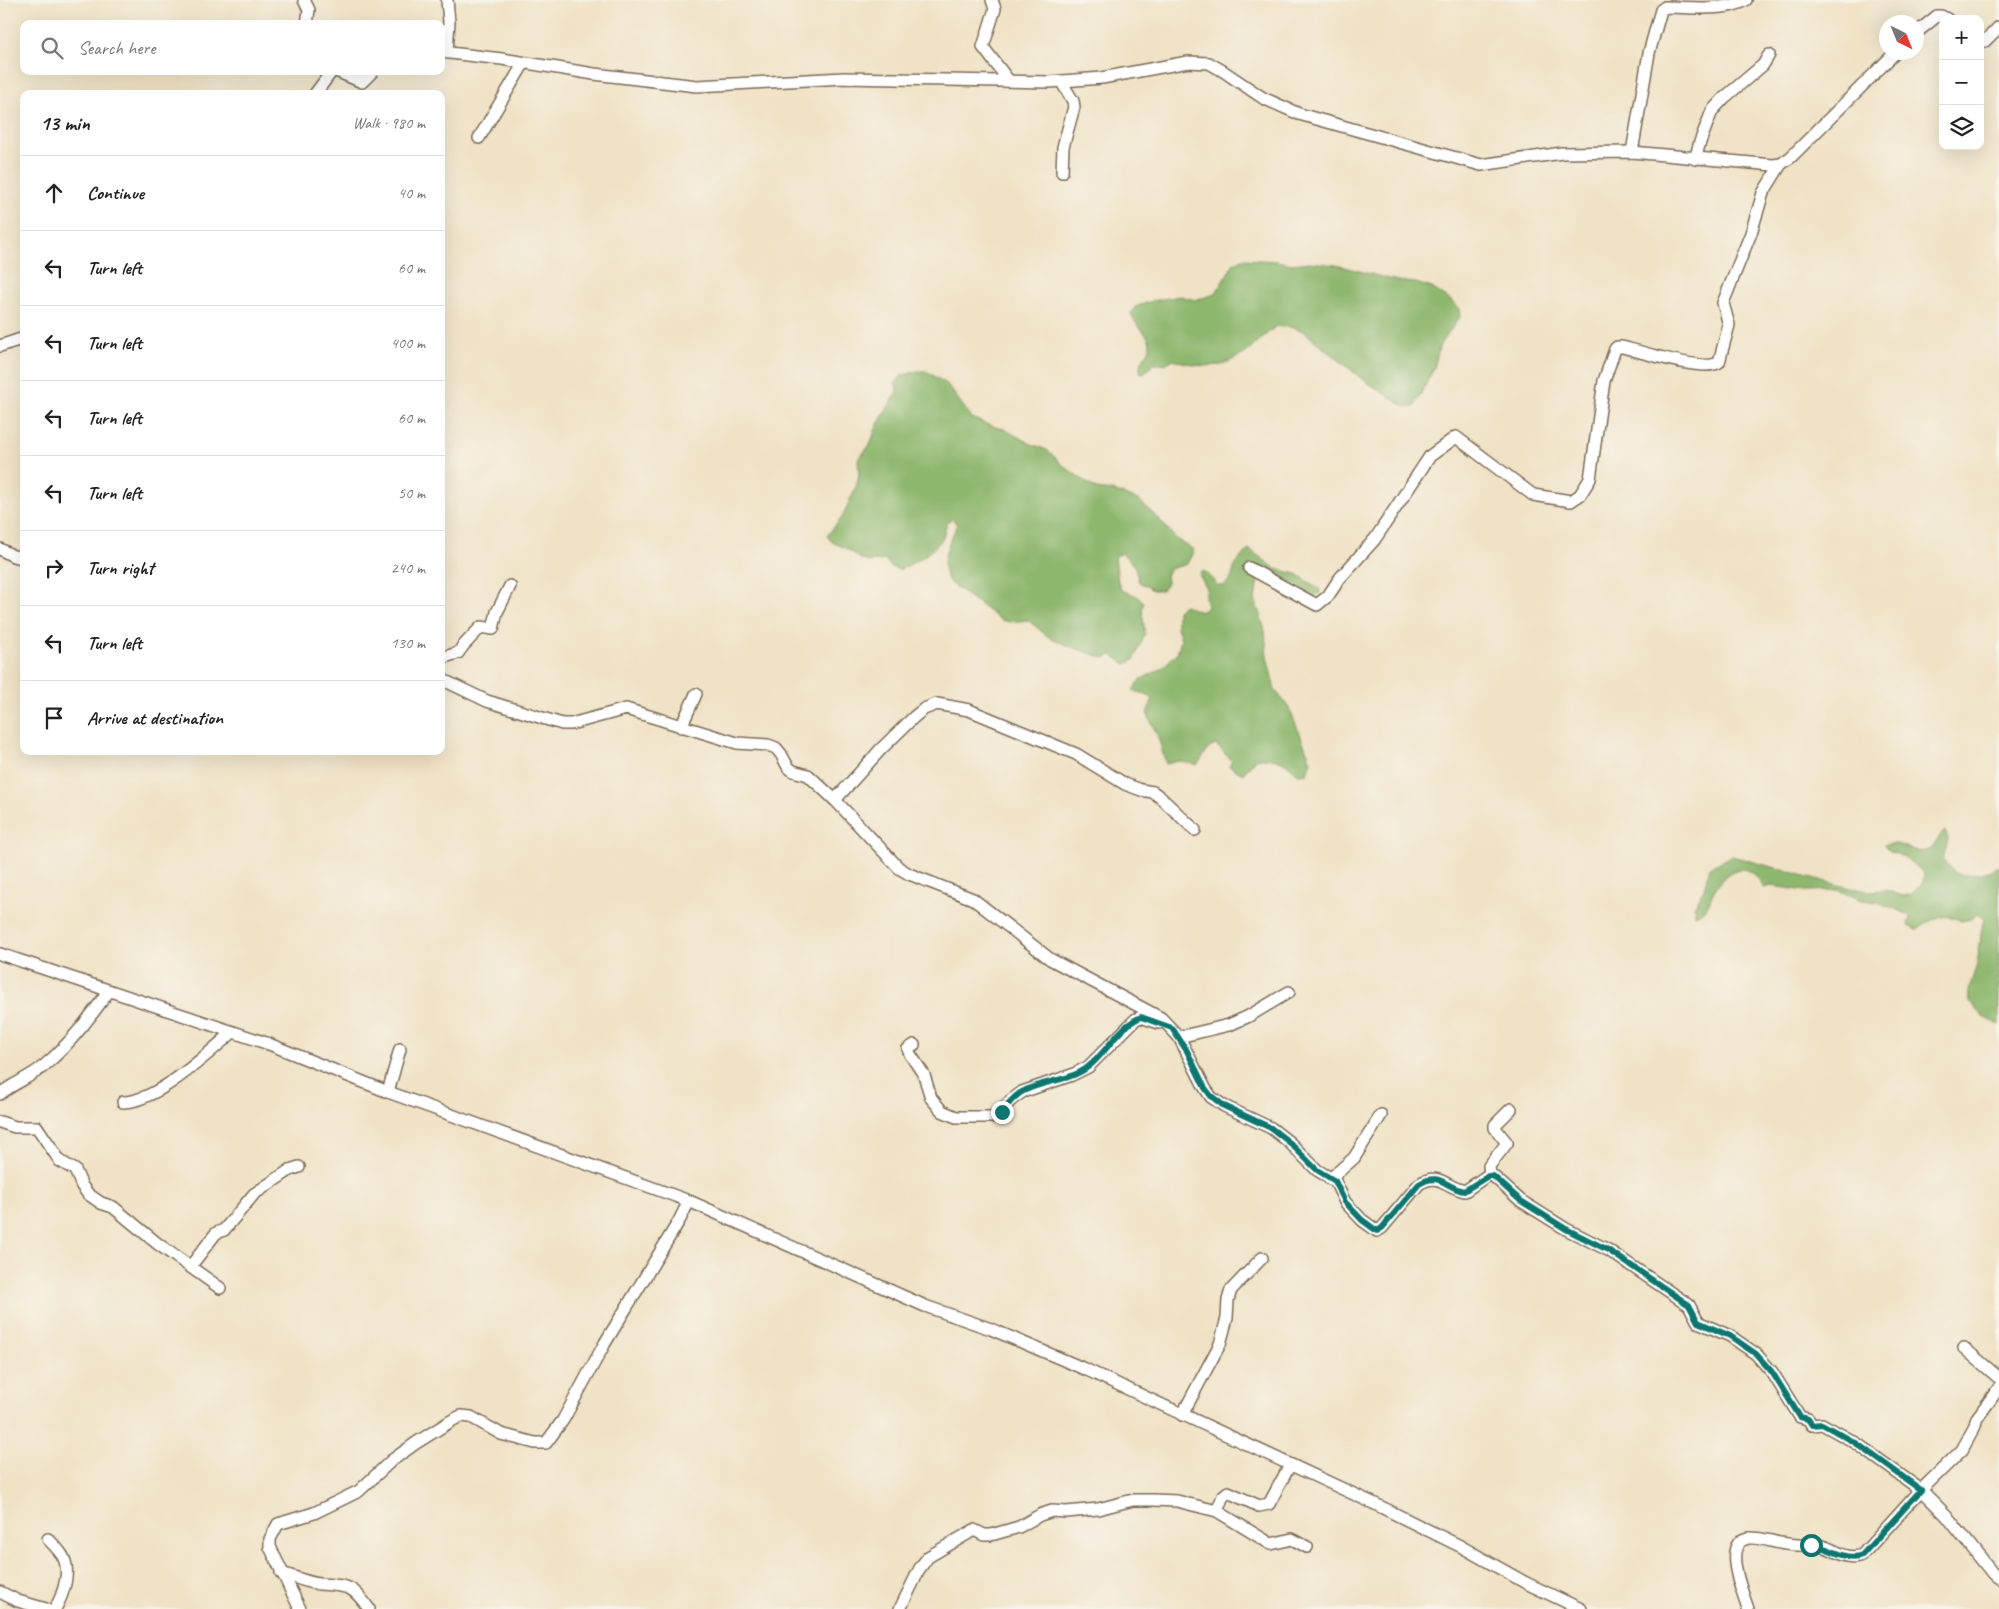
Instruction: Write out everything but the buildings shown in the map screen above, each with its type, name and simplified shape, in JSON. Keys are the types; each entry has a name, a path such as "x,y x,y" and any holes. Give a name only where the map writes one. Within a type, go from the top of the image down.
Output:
{"street":[{"path":"304,0 309,10 308,20"},
{"path":"445,47 449,29 447,0"},
{"path":"992,0 995,9 983,47 1009,81"},
{"path":"1632,152 1649,53 1661,10 1665,6 1725,7 1740,4 1746,0"},
{"path":"1924,27 1939,16"},
{"path":"1984,41 1999,27"},
{"path":"445,52 594,74 697,86 844,78 1061,81 1102,78 1188,62 1209,63 1263,98 1299,114 1481,165 1562,154 1632,152 1695,159 1781,164"},
{"path":"1695,159 1712,111 1724,98 1763,65 1769,55"},
{"path":"1249,568 1318,605 1328,596 1340,578 1375,539 1430,456 1456,437 1533,495 1571,501 1580,495 1590,479 1604,380 1615,349 1618,346 1685,363 1709,366 1719,362 1729,325 1723,302 1751,233 1763,193 1781,164 1791,157 1888,60"},
{"path":"479,138 524,63"},
{"path":"319,90 329,75"},
{"path":"345,75 362,82 369,75"},
{"path":"1061,81 1074,104 1063,147 1062,172"},
{"path":"0,346 20,339"},
{"path":"0,549 20,557"},
{"path":"445,657 458,654 481,626 492,629 497,612 510,586"},
{"path":"445,681 487,701 562,724 571,724 626,708 737,743 768,745 776,748 788,767 793,771 808,775 835,800 899,868 909,874 973,900 1050,959 1161,1018 1176,1033 1211,1096 1224,1106 1271,1128 1289,1142 1317,1170 1335,1181 1345,1202 1354,1213 1377,1231 1382,1228 1419,1184 1425,1180 1439,1179 1464,1191 1490,1175"},
{"path":"682,727 696,694"},
{"path":"835,800 881,749 914,717 924,709 937,704 969,710 1076,754 1126,784 1153,792 1195,830"},
{"path":"0,954 269,1044 388,1092 689,1201 926,1306 991,1329 1087,1370 1373,1503 1580,1609"},
{"path":"0,1094 28,1078 46,1064 83,1026 108,991"},
{"path":"914,1045 908,1049 910,1054 924,1075 931,1098 942,1111 956,1117 991,1117 998,1115 1010,1101 1022,1092 1072,1075 1088,1067 1136,1019 1145,1018 1176,1033 1229,1025 1249,1016 1289,992"},
{"path":"123,1102 137,1101 174,1080 233,1032"},
{"path":"388,1092 400,1049"},
{"path":"1512,1109 1495,1125 1507,1143 1490,1164 1488,1169 1490,1175 1521,1201 1566,1229 1608,1250 1689,1305 1698,1322 1739,1341 1764,1362 1800,1417 1808,1419 1812,1425 1822,1424 1856,1443 1921,1490 1946,1515 1993,1574 1999,1578"},
{"path":"1330,1179 1354,1158 1381,1115"},
{"path":"0,1122 15,1127 37,1127 60,1162 75,1170 88,1194 101,1203 113,1207 220,1288"},
{"path":"190,1267 216,1234 224,1230 246,1201 290,1170 299,1167"},
{"path":"300,1609 270,1548 270,1540 278,1524 314,1513 360,1491 391,1461 451,1421 462,1416 471,1417 501,1434 535,1443 546,1443 563,1420 605,1343 679,1221 689,1201"},
{"path":"1182,1415 1220,1344 1227,1318 1228,1300 1231,1290 1262,1258"},
{"path":"1964,1348 1999,1378"},
{"path":"1748,1609 1739,1581 1735,1560 1734,1551 1738,1544 1746,1539 1797,1546 1821,1545 1849,1558 1856,1558 1862,1555 1921,1490 1962,1450 1974,1428 1977,1418 1999,1388"},
{"path":"1216,1511 1223,1496 1228,1492 1259,1506 1266,1505 1271,1501 1290,1465"},
{"path":"900,1609 920,1568 928,1557 974,1530 984,1535 992,1535 1019,1527 1040,1515 1052,1511 1066,1512 1098,1509 1133,1500 1177,1501 1216,1511 1271,1544 1292,1539 1307,1547"},
{"path":"48,1539 63,1556 66,1564 64,1591 55,1609"},
{"path":"282,1573 318,1584 335,1584 349,1588 360,1596 369,1609"},
{"path":"0,1592 18,1602 46,1609"}],"green space":[{"path":"1243,259 1292,264 1309,262 1336,265 1432,288 1454,303 1459,309 1460,317 1440,344 1434,368 1414,407 1406,407 1361,378 1303,331 1295,328 1276,326 1244,354 1222,365 1203,366 1172,360 1165,364 1154,364 1141,373 1140,365 1150,348 1150,344 1147,336 1131,314 1135,307 1152,301 1180,296 1196,300 1215,294 1234,263"},
{"path":"917,371 926,371 947,384 972,418 1004,429 1029,443 1047,450 1065,467 1096,489 1113,491 1138,500 1159,519 1176,539 1194,550 1187,564 1170,569 1166,575 1167,583 1162,590 1153,590 1139,582 1134,565 1122,553 1115,556 1118,582 1121,590 1137,596 1144,602 1142,609 1145,634 1134,660 1126,664 1112,655 1104,658 1069,646 1047,636 1028,620 1010,622 1001,620 950,583 944,569 944,562 948,546 957,525 952,518 946,525 942,539 933,549 917,561 899,570 891,567 886,560 869,562 861,559 847,549 832,542 827,536 843,516 857,484 859,475 858,459 870,445 876,428 897,391 896,383 901,376"},
{"path":"1249,549 1276,569 1297,574 1319,589 1320,593 1312,596 1302,588 1263,570 1259,572 1255,599 1265,631 1267,657 1275,690 1289,708 1311,761 1307,773 1298,774 1283,762 1269,758 1255,759 1243,774 1229,766 1232,761 1216,745 1209,748 1197,765 1179,761 1166,764 1158,737 1147,713 1153,698 1133,690 1141,679 1161,669 1177,653 1181,639 1177,627 1177,610 1184,605 1200,612 1207,608 1205,596 1207,588 1199,575 1202,571 1206,572 1217,585 1224,586 1232,577 1235,564"},
{"path":"1945,831 1948,839 1943,860 1954,872 1963,875 1974,874 1999,866 1999,1025 1983,1017 1969,1002 1969,991 1977,963 1984,919 1977,914 1971,919 1961,921 1949,917 1938,918 1917,930 1908,926 1910,917 1907,914 1878,902 1862,900 1838,890 1806,891 1772,886 1764,888 1756,876 1743,869 1726,875 1717,885 1708,905 1702,912 1695,915 1694,906 1703,892 1710,867 1732,856 1842,886 1868,891 1886,890 1903,896 1912,894 1923,882 1924,873 1884,845 1894,844 1917,851 1926,851 1932,847"}],"route":[{"path":"1002,1112 1010,1101 1022,1092 1080,1072 1088,1067 1130,1024 1141,1017 1172,1028 1180,1037 1205,1088 1211,1096 1224,1106 1271,1128 1289,1142 1317,1170 1335,1181 1345,1202 1354,1213 1377,1231 1382,1228 1419,1184 1425,1180 1439,1179 1460,1191 1464,1191 1488,1176 1493,1176 1521,1201 1566,1229 1608,1250 1689,1305 1698,1322 1730,1336 1749,1348 1772,1372 1800,1417 1808,1419 1812,1425 1822,1424 1856,1443 1921,1490 1896,1520 1862,1555 1856,1558 1849,1558 1821,1545 1811,1545"}]}
